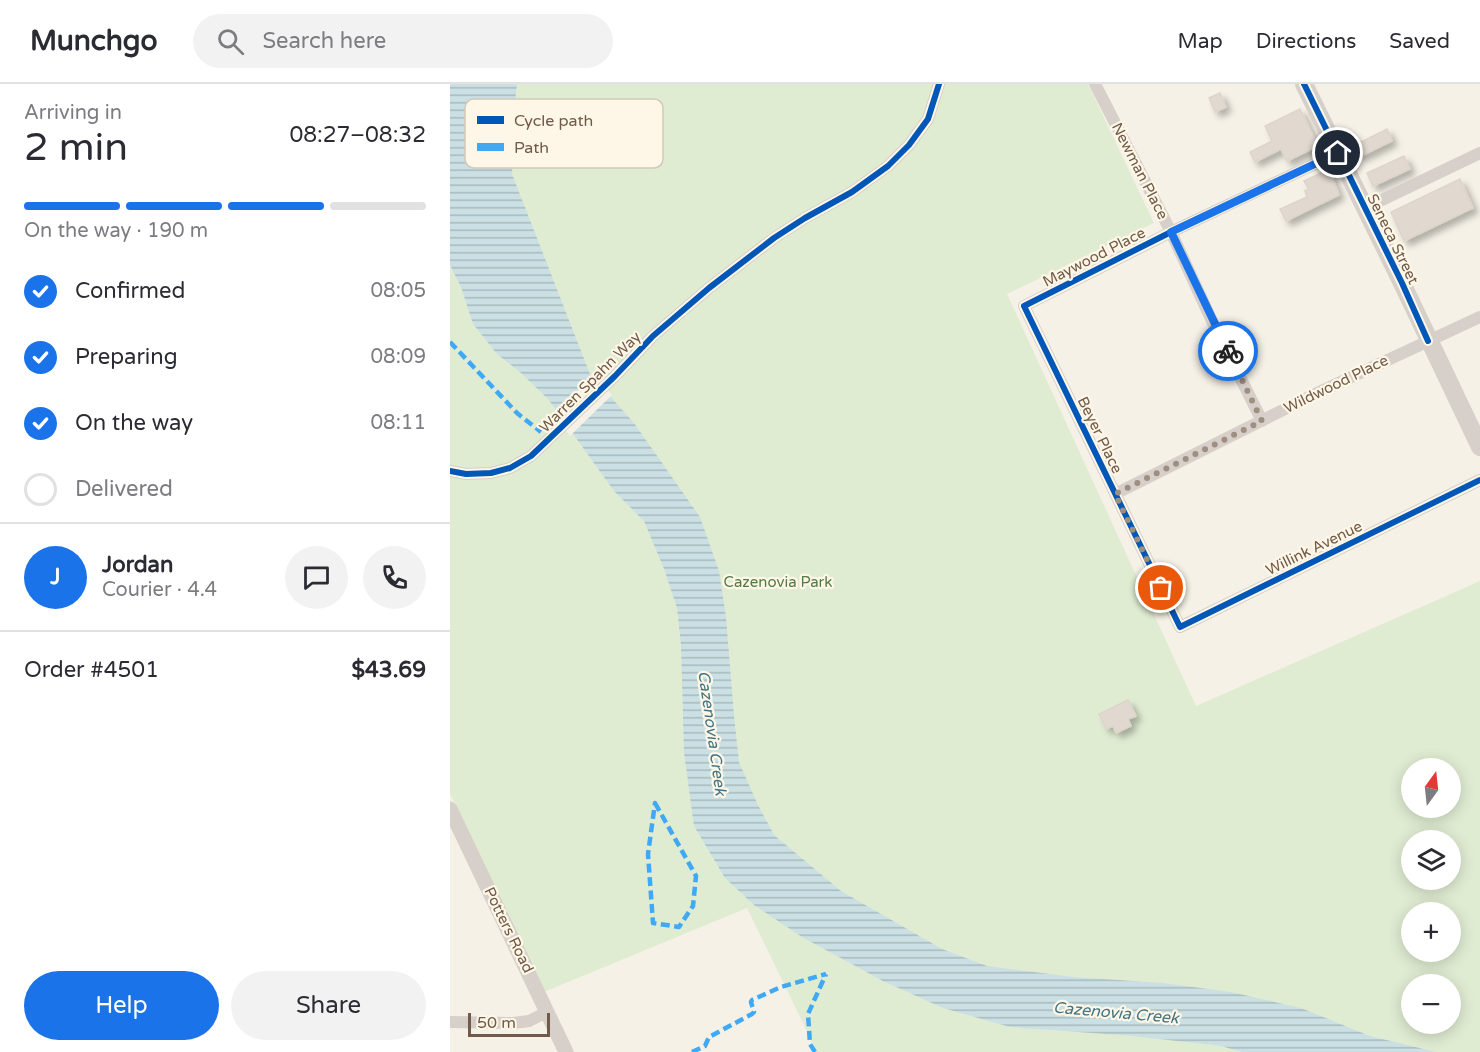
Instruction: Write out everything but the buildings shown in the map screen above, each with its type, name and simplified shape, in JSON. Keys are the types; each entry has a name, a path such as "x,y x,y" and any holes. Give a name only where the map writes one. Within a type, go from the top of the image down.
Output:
{"main road":[{"name":"Seneca Street","path":"1304,84 1480,447"}],"street":[{"name":"Warren Spahn Way","path":"450,471 466,474 491,473 510,468 531,456 656,334 742,262 774,238 852,192 888,166 909,145 928,119 939,84"},
{"name":"Newman Place","path":"1095,84 1171,232 1262,421"},
{"name":"Maywood Place","path":"1024,306 1171,232 1338,153"},
{"path":"1365,208 1480,153"},
{"name":"Beyer Place","path":"1024,306 1170,607"},
{"name":"Wildwood Place","path":"1115,494 1325,389 1480,317"},
{"name":"Willink Avenue","path":"1170,607 1180,627 1480,480"},
{"name":"Potters Road","path":"450,809 566,1052"},
{"path":"450,1022 513,1023 530,1021 547,1012"}],"green space":[{"name":"Cazenovia Park","path":"450,84 1088,84 1154,223 1007,294 1196,706 1480,581 1480,1052 817,1052 747,908 544,992 450,794"}],"water":[{"name":"Cazenovia Creek","path":"450,84 517,84 515,99 465,99 465,168 512,168 512,174 590,374 634,423 700,517 719,571 726,617 739,762 774,835 841,891 942,949 987,966 1231,992 1301,1008 1370,1036 1436,1052 1242,1052 1221,1046 1133,1036 1010,1027 943,1008 883,981 802,937 754,905 725,878 694,826 684,752 681,645 677,608 644,521 614,491 548,399 497,354 473,324 461,287 450,265"}],"pier":[{"path":"594,374 612,395 570,436 555,414"}],"marked path":[{"path":"450,342 517,413 541,432"},
{"path":"655,803 696,876 693,906 679,927 653,923 648,854 655,803"},
{"path":"692,1052 705,1046 709,1037 752,1014 754,1012 752,1000 781,987 826,974"},
{"path":"815,1052 810,1044 808,1014 826,974"}],"cycle path":[{"path":"450,471 466,474 491,473 510,468 531,456 615,376 653,336 709,288 774,238 852,192 888,166 909,145 928,119 939,84"},
{"path":"1304,84 1428,341"},
{"path":"1338,153 1171,232 1024,306 1180,627 1480,480"}],"way so far":[{"path":"1161,588 1115,494 1262,421 1228,351"}],"route":[{"path":"1228,351 1171,232 1338,153"}]}
